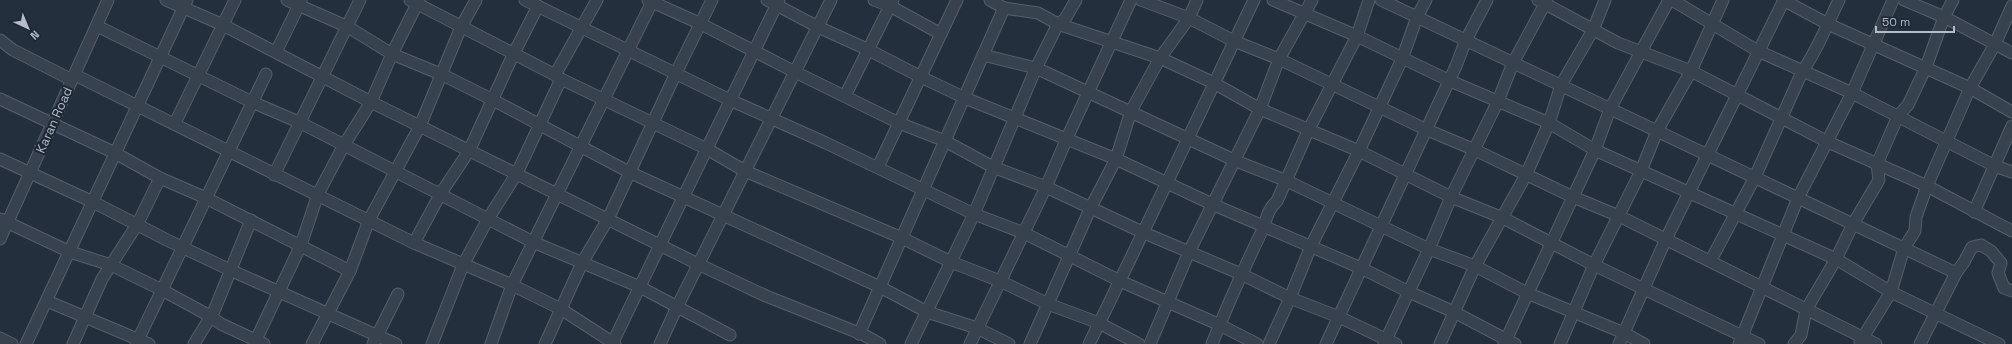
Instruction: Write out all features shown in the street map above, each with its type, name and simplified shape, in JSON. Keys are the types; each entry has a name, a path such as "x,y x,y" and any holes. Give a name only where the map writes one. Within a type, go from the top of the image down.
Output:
{"street":[{"name":"Karan Road","path":"0,239 4,221 30,174 108,0"},
{"path":"166,0 185,4 371,102 698,264 860,338 880,344"},
{"path":"175,123 235,0"},
{"path":"287,0 300,3 348,27 392,54 442,75 493,100 539,126 683,198 880,287 927,312 977,328 1009,344"},
{"path":"274,175 301,123 335,48 348,27 360,0"},
{"path":"312,344 350,271 369,220 420,126 461,27 476,0"},
{"path":"525,0 730,100 878,167 974,214 1024,233 1120,281 1220,325 1257,344"},
{"path":"432,344 463,265 488,219 517,173 539,126 558,77 580,28 597,0"},
{"path":"545,344 582,263 608,219 712,0"},
{"path":"660,344 745,170 832,0"},
{"path":"874,0 891,3 941,34"},
{"path":"878,167 957,0"},
{"path":"990,0 1004,8 1038,13 1058,24 1160,58 1214,83 1260,110 1359,151 1451,197 1503,218 1594,265 1644,288 1740,340 1759,344"},
{"path":"911,344 974,214 1036,68 1058,24 1065,18 1076,0"},
{"path":"970,344 1046,187 1131,0"},
{"path":"1141,0 1189,18 1234,41 1279,59 1378,107 1475,150 1573,197 1620,216 1711,260 1861,341 1876,344"},
{"path":"1030,344 1091,208 1116,159 1131,111 1160,58 1189,18 1197,0"},
{"path":"1089,344 1142,232 1168,184 1254,0"},
{"path":"1273,0 1357,36 1448,80 1549,123 1595,150 1836,259 1891,292 1936,314 1978,340 1999,344"},
{"path":"1150,344 1189,252 1236,161 1260,110 1279,59 1305,15 1312,0"},
{"path":"1212,344 1241,274 1264,226 1269,208 1277,201 1308,131 1357,36 1369,0"},
{"path":"1381,0 1956,272"},
{"path":"1268,344 1290,298 1311,246 1359,151 1378,107 1402,59 1417,17 1426,0"},
{"path":"1326,344 1466,40 1487,0"},
{"path":"1440,344 1475,266 1526,175 1549,123 1561,85 1593,30 1605,0"},
{"path":"0,40 13,50 175,123 274,175 318,194 414,243 512,285 561,309 613,344 754,52 774,2 818,27 869,50 920,78 965,98 1116,159 1214,205 1361,268 1454,312 1508,343 1526,293 1595,150 1610,108 1671,0 1758,51 1802,72 1852,93 1948,140 1995,166 2012,172"},
{"path":"1560,344 1594,265 1620,216 1641,171 1657,131 1691,72 1723,0"},
{"path":"1619,344 1706,154 1784,0 1828,24 1874,46 1926,67 1970,88 2012,112"},
{"path":"1711,260 1755,177 1802,72 1811,59 1839,0"},
{"path":"1740,340 1763,288 1782,235 1798,198 1852,93 1893,0"},
{"path":"1904,0 1944,17 2012,53"},
{"path":"1794,344 1801,335 1806,310 1836,259 1853,224 1878,180 1878,164 1898,116 1908,104 1926,67 1944,17 1953,0"},
{"path":"4,221 70,252 110,265 162,290 210,316 221,324 258,343 301,245 318,194 344,145 371,102 415,1 513,55 603,101 707,149 745,170 902,238 951,262 1000,281 1048,304 1100,322 1139,344"},
{"path":"490,344 512,285 628,51 651,1 701,24 754,52 899,123 945,141 993,167 1046,187 1142,232 1241,274 1290,298 1339,317 1389,342 1409,292 1451,197 1475,150 1498,101 1513,63 1544,1 1593,30 1641,53 1691,72 1737,94 1828,142 1927,186 1974,212 2012,230"},
{"path":"276,52 300,3"},
{"path":"845,96 891,3"},
{"path":"26,344 185,4"},
{"path":"414,243 441,194 469,150 513,55 538,6"},
{"path":"1861,341 1891,292 1904,248 1915,231 1916,217 1927,186 1970,88 1995,44 2012,6"},
{"path":"860,338 880,287 1004,8"},
{"path":"97,26 160,58 199,74 252,102 301,123 533,242 640,287 730,335"},
{"path":"984,55 1036,68 1089,91 1236,161 1287,181 1380,227 1429,249 1475,266 1526,293 1574,314 1624,333 1644,344"},
{"path":"138,341 266,74"},
{"path":"0,99 115,153 160,178 252,220 350,271"},
{"path":"1974,212 2012,126"},
{"path":"0,159 138,223 167,240 328,315 376,340 396,344"},
{"path":"73,344 110,265 138,223 160,178"},
{"path":"194,344 214,311 252,220"},
{"path":"1920,344 1956,272 1964,262 1972,246 1981,245 1991,251 2001,263 1998,273 2004,288 2012,291"},
{"path":"376,340 398,294"},
{"path":"47,301 138,341 149,344"},
{"path":"0,338 12,344"}]}
